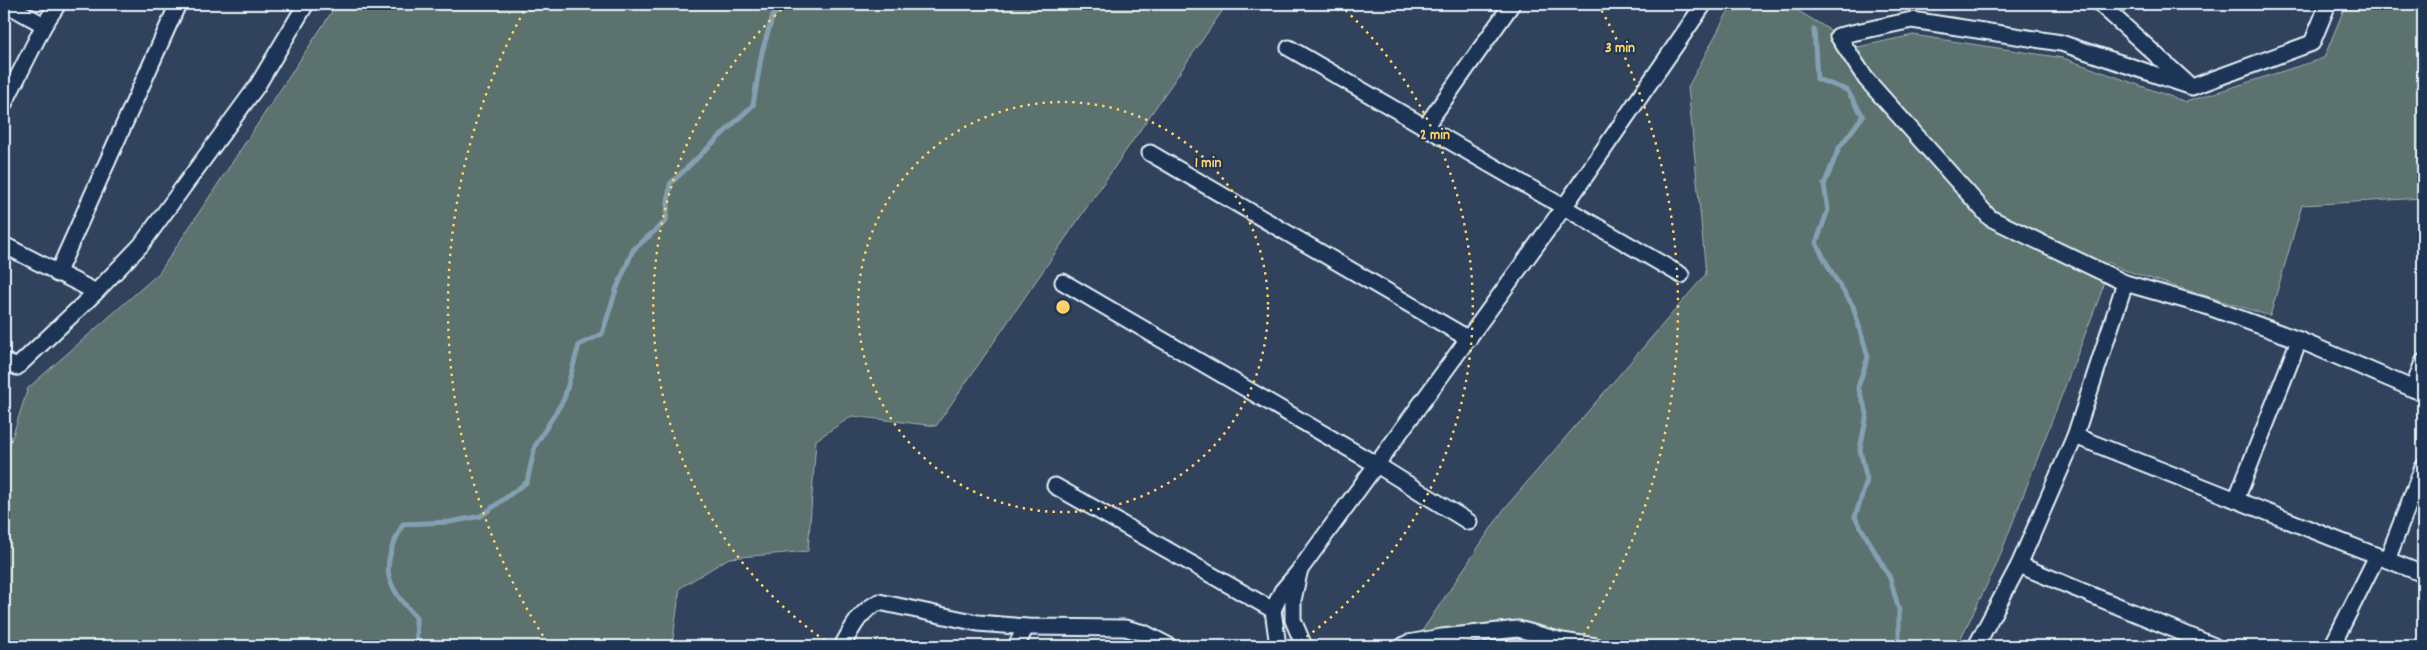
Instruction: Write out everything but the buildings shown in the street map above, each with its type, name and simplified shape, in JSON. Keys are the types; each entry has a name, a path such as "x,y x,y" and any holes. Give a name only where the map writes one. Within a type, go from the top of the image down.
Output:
{"street":[{"path":"6,4 44,25"},
{"path":"4,104 44,25 58,4"},
{"path":"57,274 178,4"},
{"path":"4,360 17,367 96,292 141,245 257,86 306,4"},
{"path":"1425,127 1512,4"},
{"path":"1278,646 1272,610 1282,591 1300,571 1564,207 1704,4"},
{"path":"2100,4 2192,88"},
{"path":"2328,4 2312,43 2192,88 2061,43 1912,20 1838,36 1866,79 1990,218 2125,283 2206,306 2299,340 2418,391 2423,362"},
{"path":"1289,48 1681,275"},
{"path":"1150,153 1469,339"},
{"path":"4,245 57,274 96,292"},
{"path":"1064,282 1377,465 1469,522"},
{"path":"1976,646 2019,565 2075,436 2125,283"},
{"path":"2236,500 2299,340"},
{"path":"2075,436 2423,574"},
{"path":"2332,646 2382,558 2423,467"},
{"path":"1054,486 1272,610"},
{"path":"2019,565 2214,646"},
{"path":"1300,571 1293,600 1293,620 1304,646"},
{"path":"842,646 858,617 879,602 978,623 1026,627 1125,628 1144,633 1169,646"},
{"path":"1016,646 1026,627"},
{"path":"1403,646 1408,643 1442,637 1518,629 1562,641 1596,646"}],"green space":[{"path":"337,4 1227,4 936,426 852,416 816,440 808,551 729,558 680,588 672,646 4,646 4,462 28,388 159,273"},
{"path":"1732,4 1787,4 1858,47 1913,35 2063,58 2186,102 2324,58 2346,4 2423,4 2423,198 2302,205 2270,316 2124,270 2108,262 2101,293 1996,566 1957,646 1412,646 1504,509 1706,274 1688,87"}],"waterway":[{"path":"417,646 416,617 397,593 388,573 391,552 403,524 450,522 481,516 527,482 535,446 564,399 579,345 602,334 616,290 633,250 666,221 670,184 753,105 762,52 773,15 790,4"},
{"path":"1814,29 1817,79 1847,90 1863,116 1839,148 1824,185 1828,210 1816,243 1833,275 1853,306 1868,357 1858,387 1867,413 1860,450 1867,480 1855,517 1890,578 1899,610 1899,646"}]}
